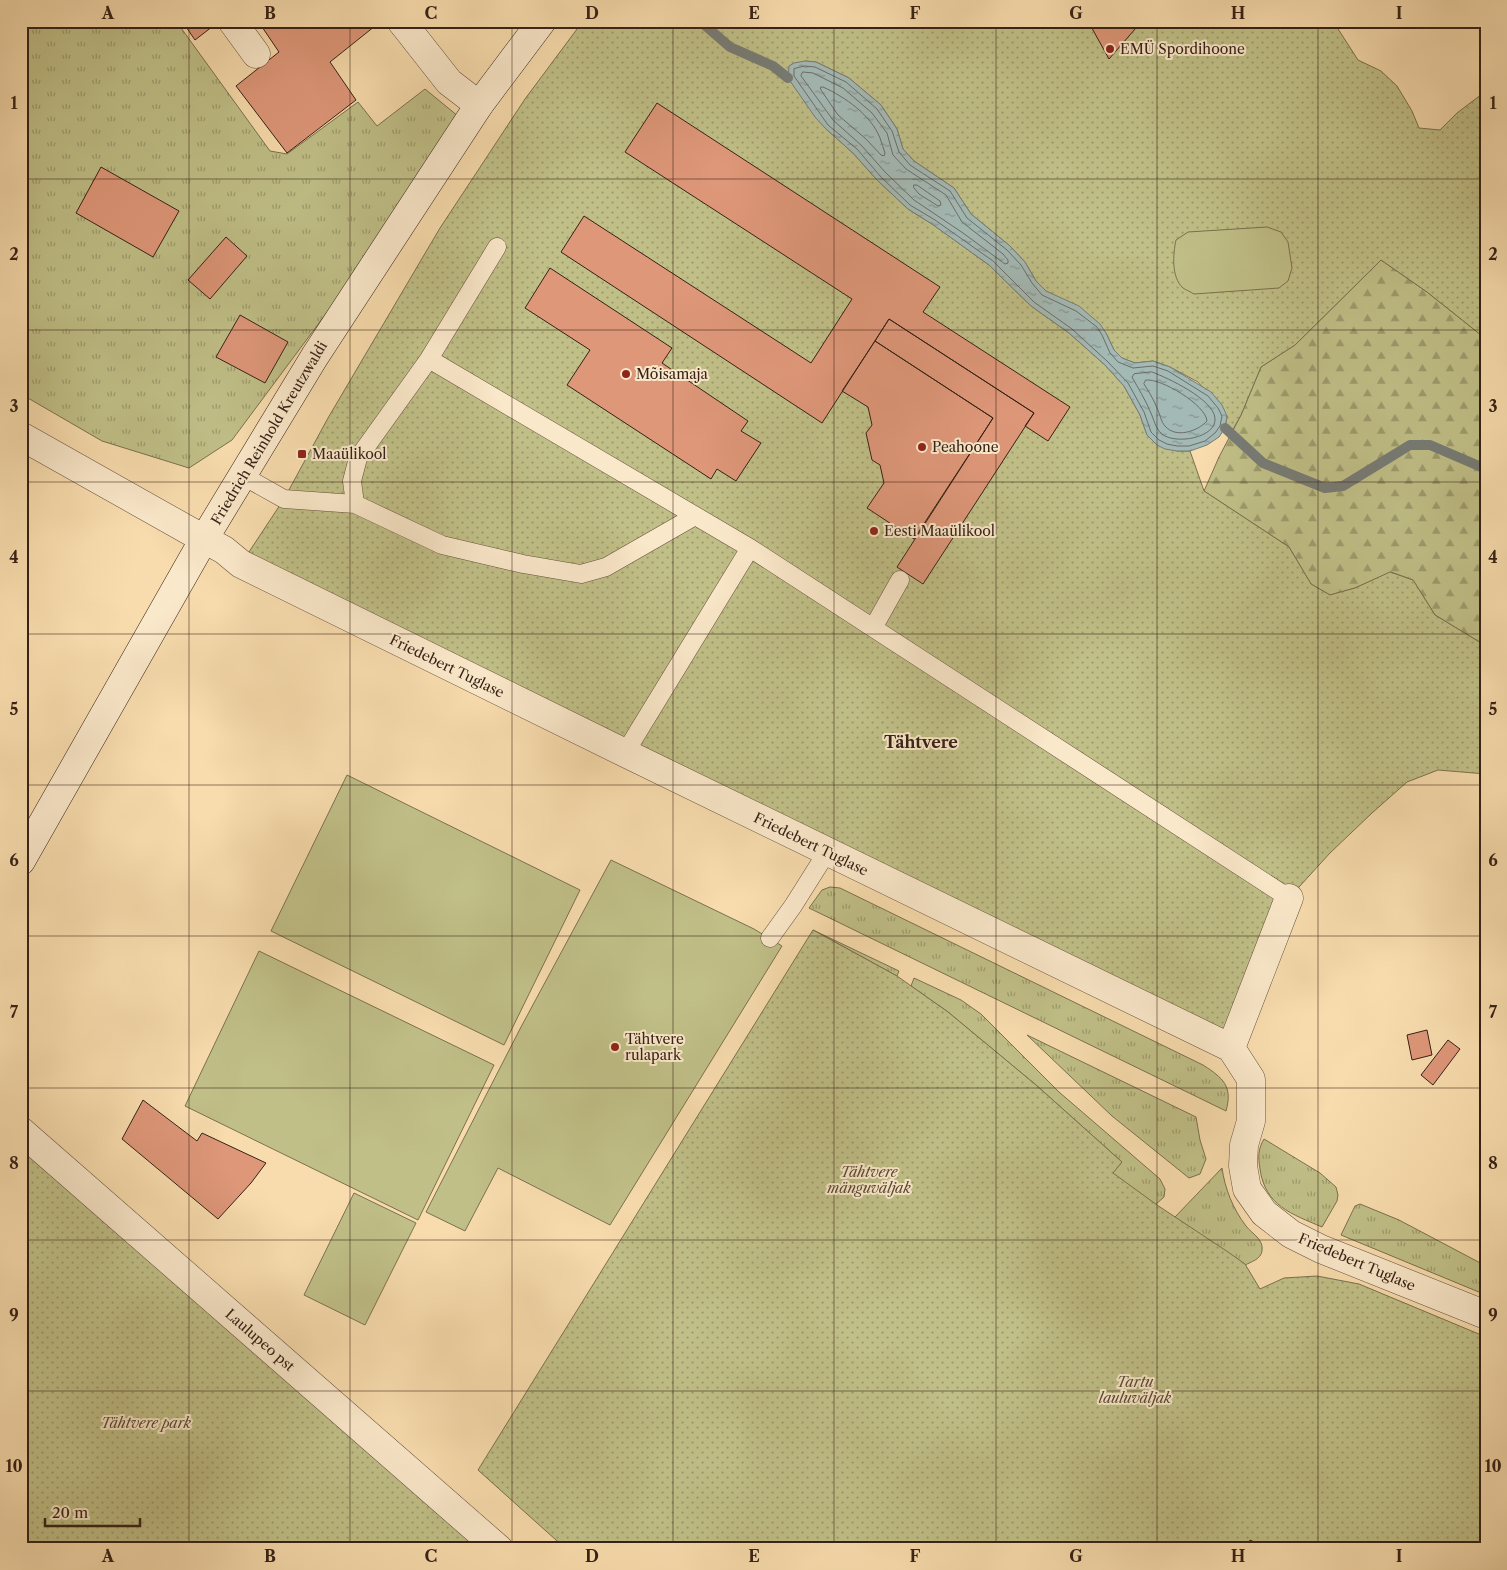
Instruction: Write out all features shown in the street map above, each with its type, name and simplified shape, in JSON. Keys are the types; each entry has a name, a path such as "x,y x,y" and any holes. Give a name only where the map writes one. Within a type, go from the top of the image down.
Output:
{"street":[{"path":"232,21 256,54"},
{"path":"401,21 434,65 450,82 479,105"},
{"name":"Friedrich Reinhold Kreutzwaldi","path":"21,861 204,538 315,356 479,105 542,21"},
{"name":"Friedebert Tuglase","path":"21,436 204,538 224,550 241,564 1231,1048 1250,1079 1251,1121 1244,1145 1243,1166 1247,1188 1264,1213 1291,1234 1321,1249 1486,1315"},
{"path":"1231,1048 1289,898"},
{"name":"Laulupeo pst","path":"21,1131 499,1549"}],"lane":[{"path":"355,504 352,481 358,458 428,359 497,247"},
{"path":"428,359 750,548 1289,898"},
{"path":"243,476 284,498 355,504 442,545 523,564 581,574 606,567 694,516"},
{"path":"625,753 750,548"},
{"path":"873,628 900,580"},
{"path":"770,938 827,852"}],"green space":[{"path":"21,21 176,21 270,151 287,154 358,102 377,126 425,89 464,121 386,233 232,440 189,468 102,441 21,394"},
{"name":"Eesti Maaülikool","path":"583,21 1333,21 1358,60 1381,71 1397,86 1412,111 1419,128 1440,130 1457,113 1486,91 1486,101 1483,103 1486,107 1486,339 1427,292 1381,260 1295,345 1261,367 1241,415 1231,433 1225,428 1227,416 1198,382 1170,367 1153,361 1135,363 1122,358 1114,350 1106,333 1061,299 1046,291 1036,281 1025,262 1010,246 971,214 954,188 914,161 903,149 897,129 881,105 849,78 816,62 805,61 788,78 825,128 853,153 877,180 908,209 989,265 1031,306 1069,333 1105,365 1124,386 1140,415 1147,435 1177,451 1190,451 1204,491 1289,547 1311,584 1330,595 1355,588 1390,572 1413,580 1435,615 1486,646 1486,774 1438,770 1407,782 1330,853 1289,898 1231,1048 241,564 284,499 328,418 440,228 525,99"},
{"path":"1267,227 1281,232 1288,242 1292,268 1288,281 1279,288 1194,294 1183,288 1176,278 1174,258 1176,240 1188,232"},
{"path":"1381,260 1427,292 1486,339 1486,646 1435,615 1413,580 1391,572 1355,588 1330,595 1311,584 1289,547 1204,491 1241,415 1261,367 1295,345"},
{"path":"347,775 580,890 504,1045 271,931"},
{"name":"Tähtvere rulapark","path":"611,860 754,929 782,946 610,1225 498,1168 465,1231 426,1212 521,1027"},
{"path":"830,887 840,888 1203,1065 1216,1074 1225,1084 1228,1095 1226,1111 809,908 822,890"},
{"path":"813,930 899,971 897,976"},
{"path":"813,930 897,976 948,1012 1036,1085 1122,1162 1113,1173 1245,1264 1260,1289 1284,1278 1317,1276 1359,1284 1486,1337 1486,1549 566,1549 478,1470"},
{"path":"259,951 494,1065 418,1220 185,1106"},
{"path":"914,978 961,1000 981,1014 1059,1092 1160,1179 1165,1189 1164,1197 768,1549 1122,1162 1036,1085 948,1012 911,986"},
{"path":"1027,1035 1196,1117 1206,1159 1200,1174 1189,1178 1112,1116"},
{"path":"1264,1139 1320,1173 1336,1187 1337,1201 1322,1227 1291,1213 1274,1200 1268,1192 1263,1182 1259,1161"},
{"name":"Tähtvere park","path":"21,1148 478,1549 21,1549"},
{"path":"1222,1168 1227,1191 1233,1206 1246,1226 1261,1243 1262,1251 1258,1258 1245,1265 1136,1250 1175,1217"},
{"path":"354,1193 416,1223 365,1325 304,1295"},
{"path":"1360,1204 1399,1220 1486,1266 1486,1295 1341,1235 1355,1206"}],"water":[{"path":"805,61 816,62 849,78 881,105 897,129 903,149 914,161 954,188 971,214 1010,246 1025,262 1036,281 1046,291 1079,306 1100,324 1114,350 1122,358 1135,363 1153,361 1170,367 1211,392 1222,405 1227,416 1225,428 1219,437 1207,445 1190,451 1165,449 1157,445 1147,435 1140,415 1124,386 1105,365 1069,333 1031,306 989,265 908,209 877,180 853,153 825,128 788,78 789,66"}],"building":[{"path":"182,21 216,21 217,23 195,40"},
{"path":"258,21 372,21 375,26 330,62 356,100 287,153 236,86 279,52"},
{"name":"EMÜ Spordihoone","path":"1088,21 1142,21 1109,59"},
{"path":"657,103 940,287 923,312 1070,407 1048,441 1025,426 1034,413 889,319 822,423 561,252 584,216 811,363 852,299 625,152"},
{"path":"101,167 179,211 153,257 76,213"},
{"path":"226,237 247,256 210,299 188,280"},
{"name":"Mõisamaja","path":"550,268 672,348 662,363 748,421 741,431 761,443 736,481 717,469 711,479 567,385 590,350 525,308"},
{"path":"240,315 288,342 265,383 216,357"},
{"path":"889,319 1034,413 923,584 897,567 993,418 875,341"},
{"name":"Peahoone","path":"875,341 993,418 914,539 867,508 884,483 880,465 872,460 866,433 872,425 868,407 842,391"},
{"path":"1427,1030 1432,1055 1412,1060 1407,1035"},
{"path":"1448,1040 1460,1049 1433,1085 1421,1075"},
{"path":"143,1100 197,1141 202,1133 266,1163 251,1183 218,1219 122,1139"},
{"path":"1250,1540 1270,1549 1246,1549"}],"waterway":[{"path":"700,21 730,47 773,66 788,78"},
{"path":"1225,428 1263,463 1325,488 1343,486 1410,445 1430,445 1486,469"}],"place":[{"name":"EMÜ Spordihoone","path":"1110,49"},
{"name":"Mõisamaja","path":"626,374"},
{"name":"Peahoone","path":"922,447"},
{"name":"Maaülikool","path":"302,454"},
{"name":"Eesti Maaülikool","path":"874,531"},
{"name":"Tähtvere rulapark","path":"615,1047"}],"district":[{"name":"Tähtvere","path":"921,742"}],"park label":[{"name":"Tähtvere mänguväljak","path":"869,1180"},
{"name":"Tartu lauluväljak","path":"1135,1390"}]}
